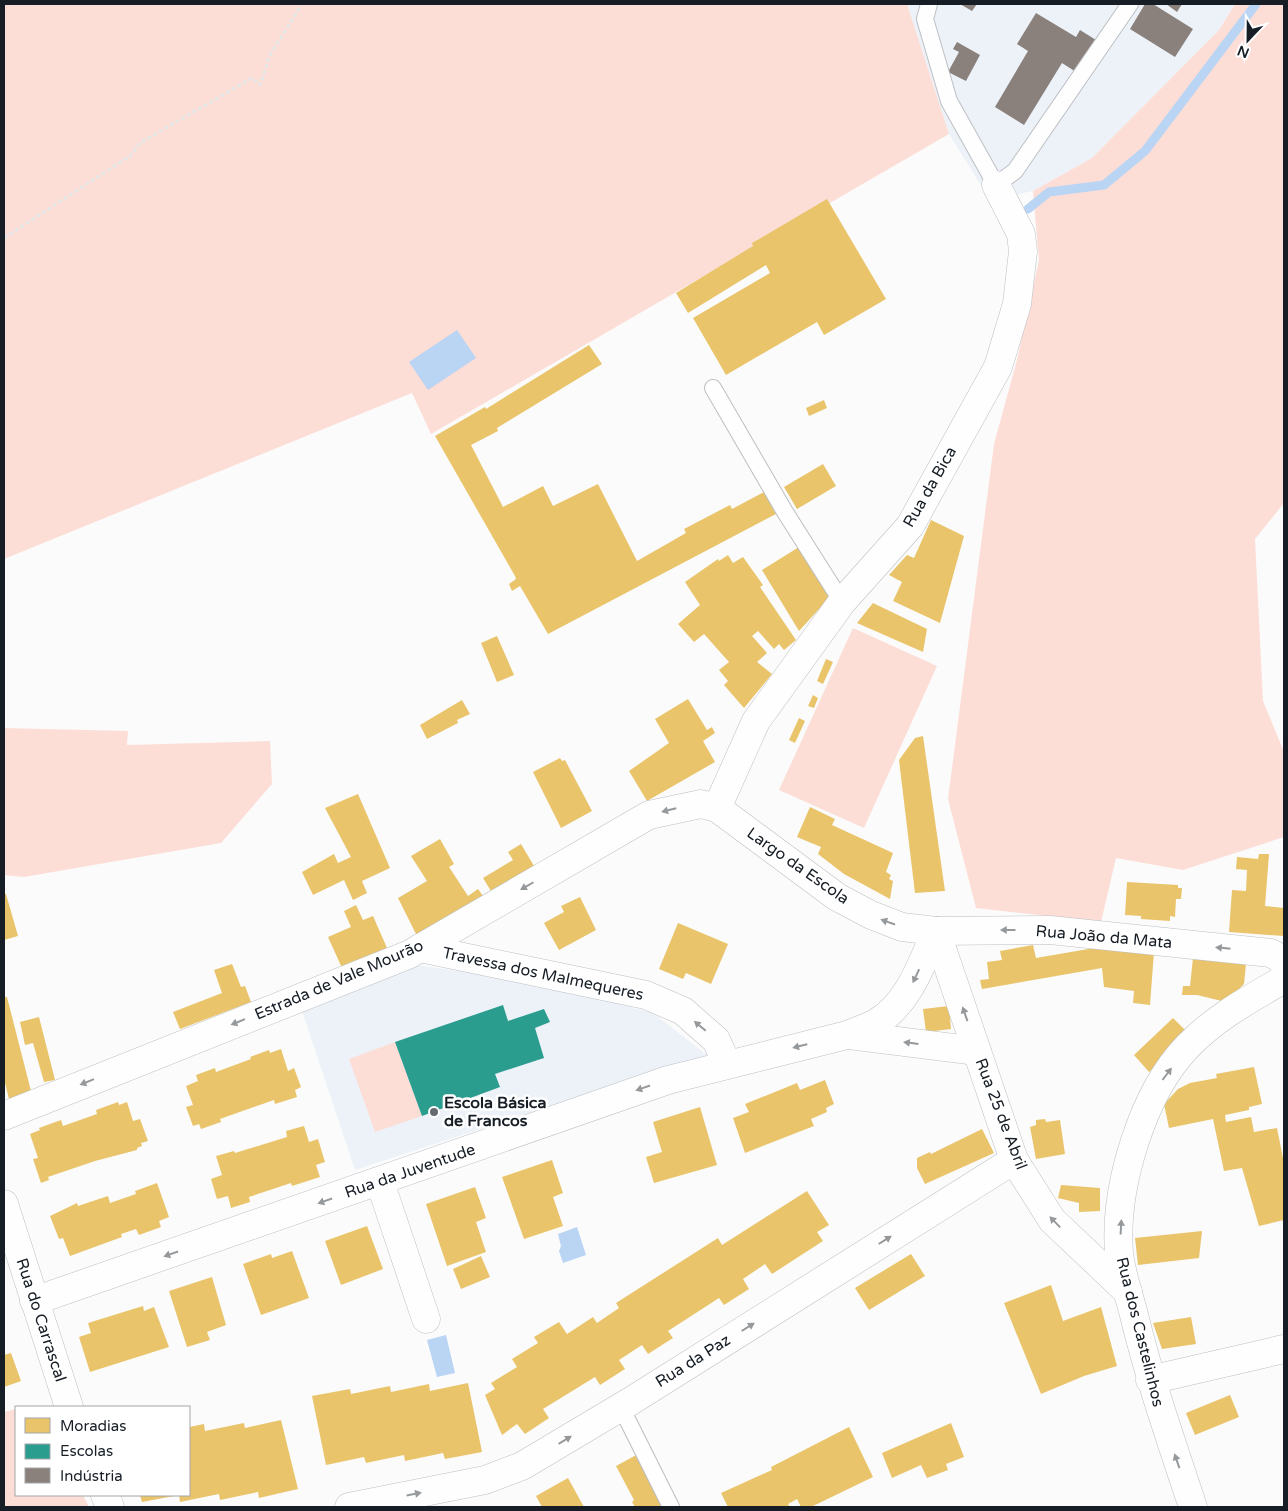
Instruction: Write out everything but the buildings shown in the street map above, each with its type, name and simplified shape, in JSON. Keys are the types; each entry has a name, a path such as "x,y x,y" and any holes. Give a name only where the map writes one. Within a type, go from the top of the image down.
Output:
{"street":[{"name":"Rua da Bica","path":"717,808 756,721 842,602 910,526 998,367 1016,304 1023,251 1021,234 996,185"},
{"name":"Estrada de Vale Mourão","path":"4,1116 410,954 649,815 701,804 717,808"},
{"name":"Largo da Escola","path":"717,808 837,897 885,921 902,927 936,931"},
{"name":"Rua João da Mata","path":"936,931 1050,930 1278,959"},
{"path":"847,1034 875,1023 897,1007 913,982 936,931"},
{"name":"Rua 25 de Abril","path":"936,931 1014,1160 1052,1220 1128,1292"},
{"name":"Travessa dos Malmequeres","path":"420,948 646,995 683,1011 716,1040 728,1064"},
{"name":"Rua dos Castelinhos","path":"1193,1507 1150,1380 1119,1253 1121,1213 1128,1165 1146,1108 1162,1079 1188,1046 1229,1010 1284,979"},
{"path":"847,1034 977,1051"},
{"name":"Rua da Juventude","path":"34,1301 380,1182 668,1080 847,1034"},
{"name":"Rua da Paz","path":"349,1507 486,1480 522,1466 621,1407 1014,1160"},
{"path":"380,1182 426,1319"},
{"name":"Rua do Carrascal","path":"4,1204 69,1406"},
{"path":"1150,1380 1284,1349"}],"lane":[{"path":"929,4 925,19 949,101 996,185 1015,171 1130,4"},
{"path":"713,388 785,512 842,602"},
{"path":"621,1407 671,1507"}],"path":[{"path":"4,238 130,156 140,143 252,78 260,85 270,55 302,4"}],"shaded area":[{"path":"4,4 907,4 949,134 431,434 412,393 4,559"},
{"path":"907,4 1235,4 1219,30 1092,158 1033,191 990,200 949,134"},
{"path":"1235,4 1284,4 1284,503 1255,539 1263,701 1284,752 1284,837 1183,870 1116,858 1101,922 976,908 948,799 994,444 1017,360 1039,260 1033,191 1092,158 1219,30"},
{"path":"853,628 937,666 864,828 779,790"},
{"path":"4,728 128,731 127,745 270,741 272,784 221,843 24,877 4,875"},
{"name":"Escola Básica de Francos","path":"416,965 487,975 574,992 653,1013 707,1055 355,1170 302,1011"},
{"path":"395,1042 422,1116 375,1132 349,1059"},
{"path":"15,1409 15,1496 84,1496 89,1507 4,1507 4,1412"}],"water":[{"path":"457,330 476,358 428,390 409,362"},
{"path":"577,1227 586,1255 563,1263 559,1251 561,1246 558,1234"},
{"path":"446,1335 455,1373 437,1377 427,1340"}],"waterway":[{"path":"1028,209 1049,192 1104,185 1145,151 1256,4"}],"place":[{"name":"Escola Básica de Francos","path":"434,1112"}]}
